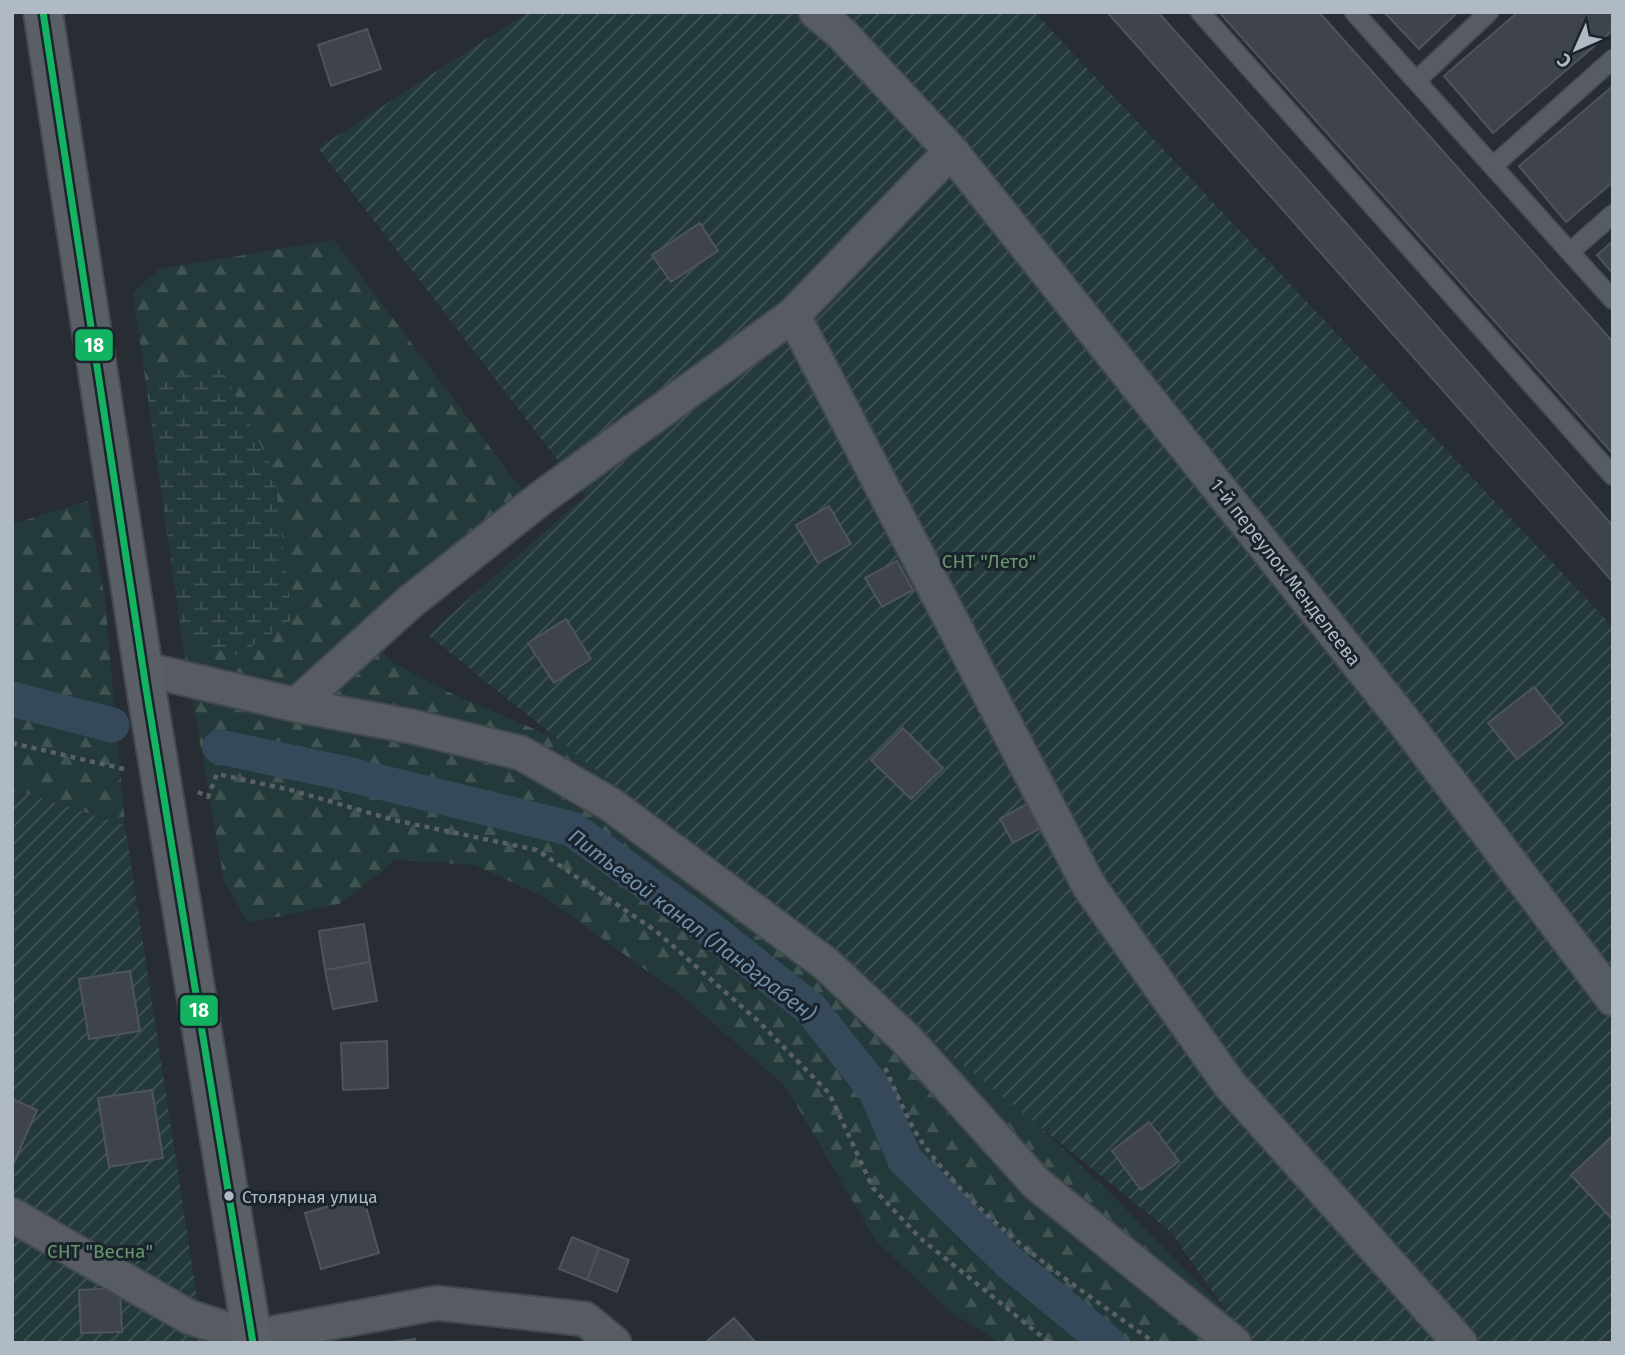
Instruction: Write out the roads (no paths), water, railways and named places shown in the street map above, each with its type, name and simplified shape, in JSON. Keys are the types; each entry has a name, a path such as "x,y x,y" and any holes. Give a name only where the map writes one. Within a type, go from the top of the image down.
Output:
{"street":[{"path":"43,12 144,669 253,1340"},
{"name":"1-й переулок Менделеева","path":"816,12 842,34 951,151 1400,716 1613,999"},
{"path":"296,705 410,601 530,507 793,315 951,151"},
{"path":"793,315 1089,886 1230,1085 1460,1343"},
{"path":"144,669 296,705 414,727 521,753 610,804 826,964 906,1039 1037,1184 1234,1343"},
{"path":"12,1215 189,1317 253,1340 437,1303 585,1319 614,1343"}],"lane":[{"path":"1200,12 1613,476"},
{"path":"1354,12 1613,300"},
{"path":"1416,81 1489,12"},
{"path":"1493,166 1613,58"},
{"path":"1570,252 1613,214"}],"waterway":[{"name":"Питьевой канал (Ландграбен)","path":"12,699 112,725"},
{"name":"Питьевой канал (Ландграбен)","path":"220,747 343,773 572,829 706,926 811,1009 876,1091 905,1160 1010,1263 1108,1343"}],"place":[{"name":"Столярная улица","path":"229,1196"}],"park label":[{"name":"СНТ \"Лето\"","path":"989,561"},
{"name":"СНТ \"Весна\"","path":"100,1251"}]}
